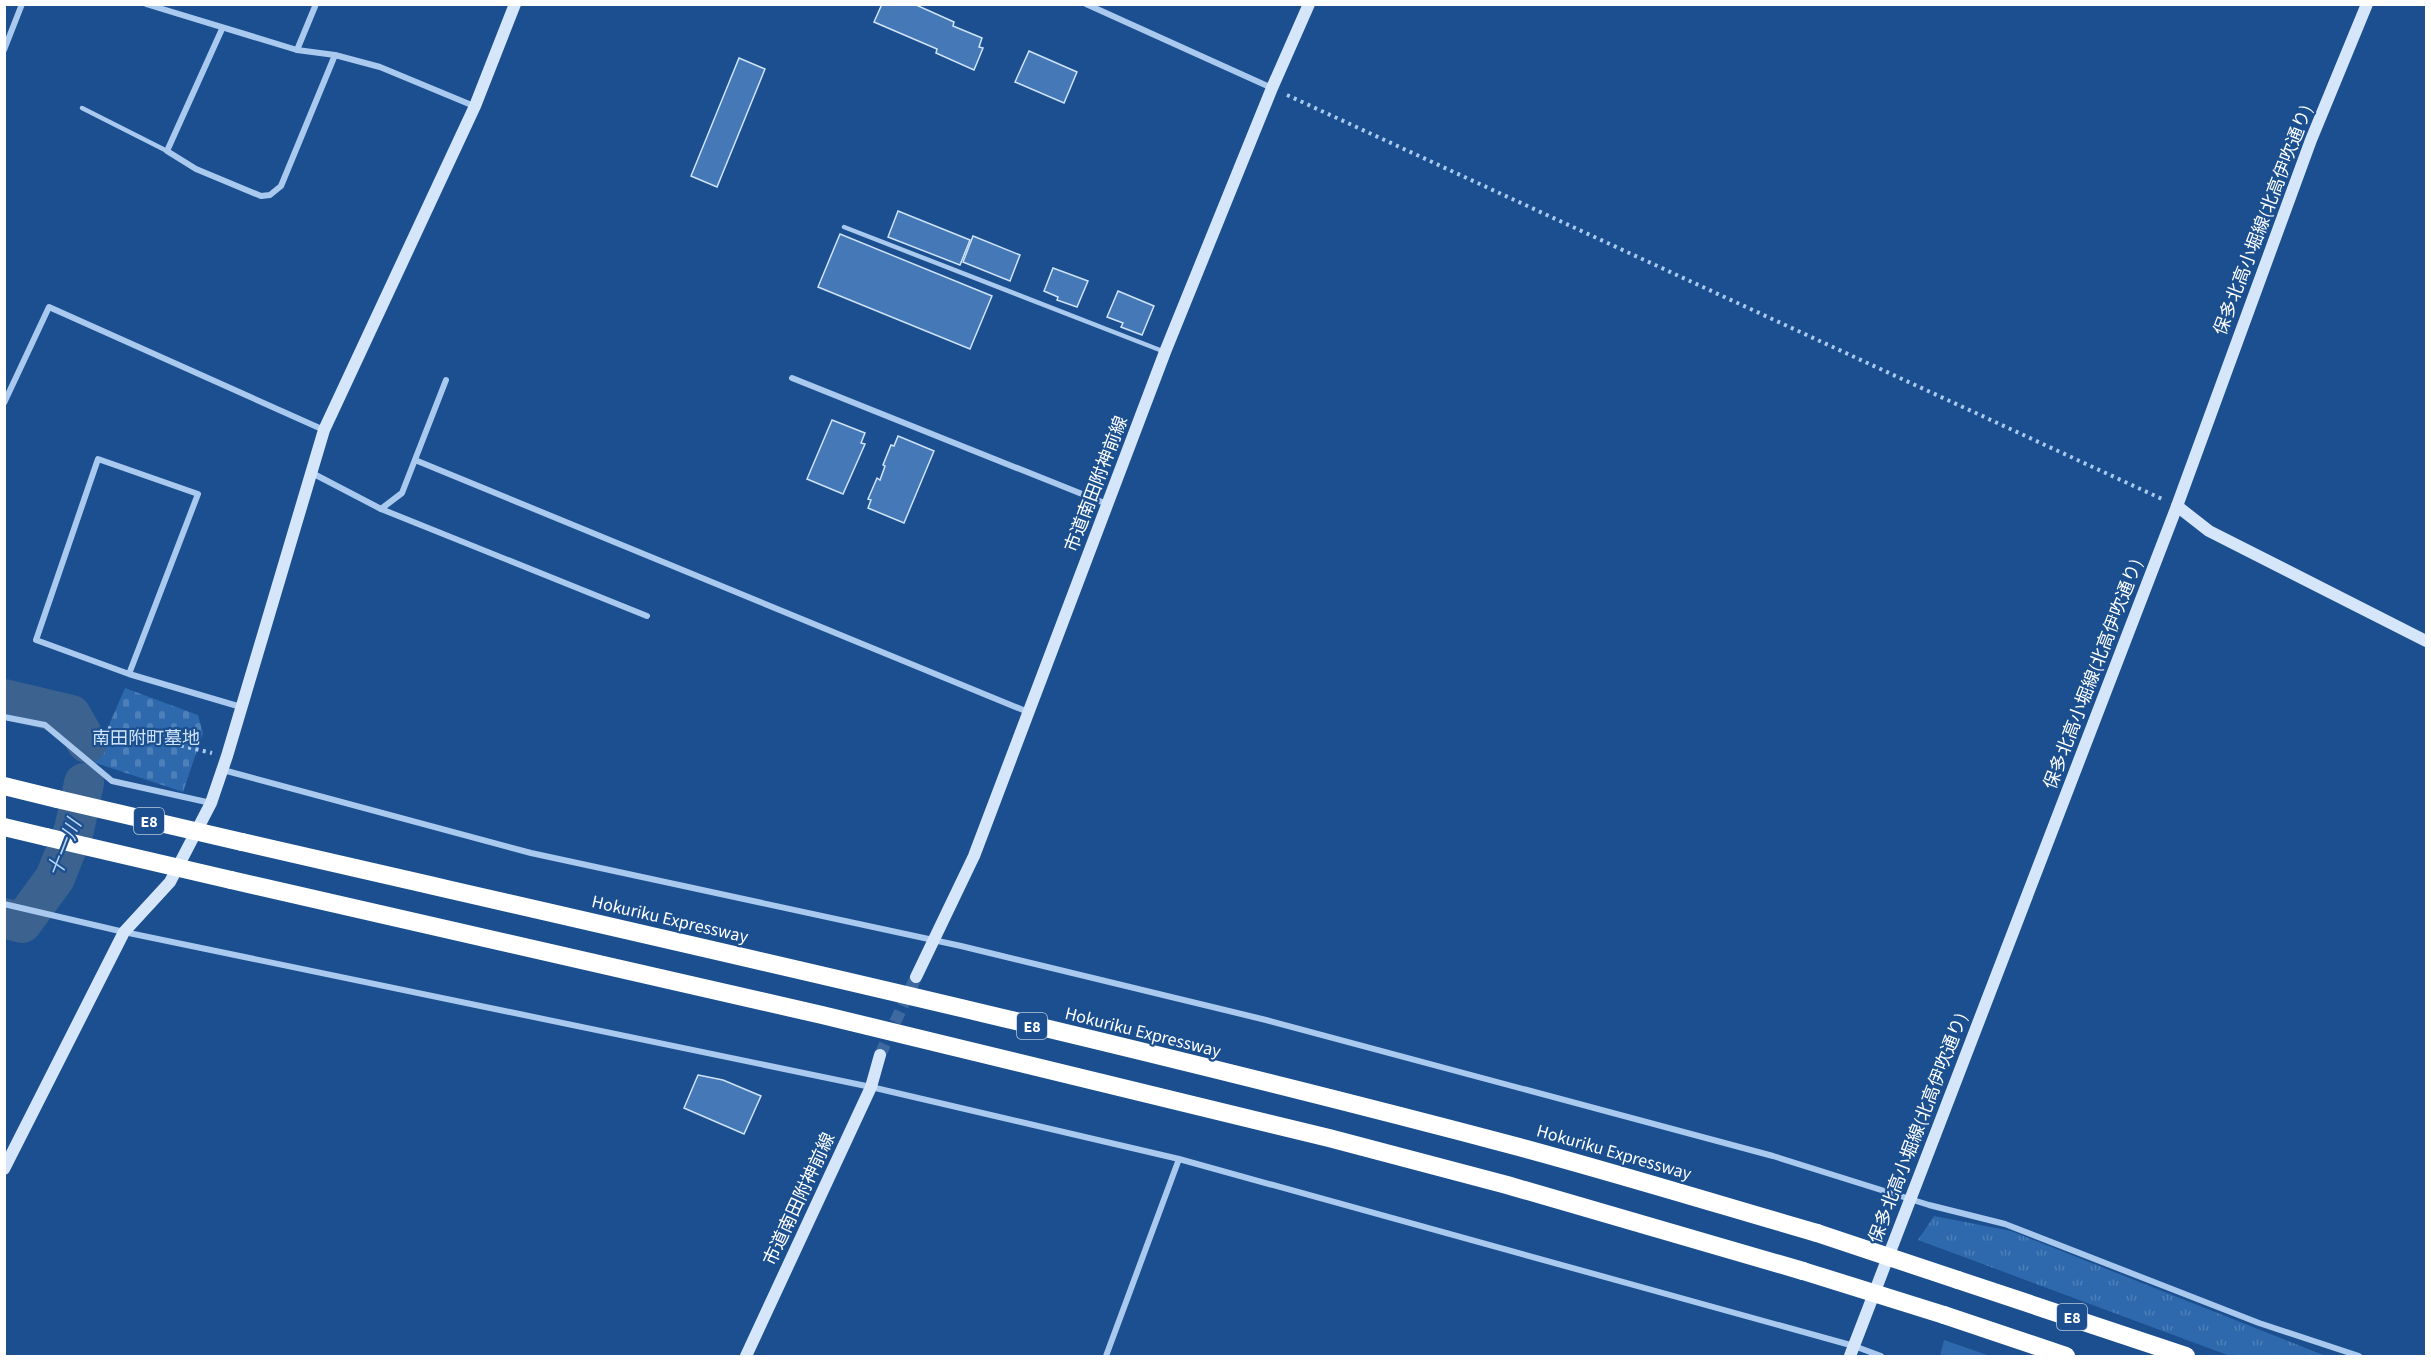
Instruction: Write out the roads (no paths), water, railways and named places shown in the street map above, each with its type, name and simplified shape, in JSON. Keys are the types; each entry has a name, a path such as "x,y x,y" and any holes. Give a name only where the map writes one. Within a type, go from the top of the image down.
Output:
{"highway":[{"name":"Hokuriku Expressway","path":"4,786 828,977 1522,1148 1816,1233 2186,1356"},
{"name":"E8","path":"4,827 833,1017 1329,1138 1518,1188 1803,1271 2066,1356"}],"street":[{"path":"4,50 22,4"},
{"path":"146,4 297,50 335,55 380,67 475,106"},
{"path":"297,50 316,4"},
{"path":"4,1169 124,932 170,882 210,803 223,770 324,430 475,106 515,4"},
{"path":"1086,4 1272,88"},
{"name":"市道南田附神前線","path":"916,977 974,856 1165,352 1272,88 1309,4"},
{"name":"保多北高小堀線(北高伊吹通り)","path":"1852,1351 2177,506 2311,140 2367,4"},
{"path":"222,29 167,151 196,169 256,195 270,195 281,186 335,55"},
{"path":"4,403 49,307 324,430"},
{"path":"792,378 1107,504"},
{"path":"381,509 402,493 446,380"},
{"path":"129,674 198,495 98,459 36,640 129,674 241,708"},
{"path":"415,460 1029,712"},
{"path":"311,473 381,509 647,616"},
{"path":"2177,506 2209,531 2427,641"},
{"path":"4,717 45,725 112,781 210,803"},
{"path":"223,770 531,853 933,941 1266,1020 1773,1156 1910,1200 2005,1224 2259,1323 2359,1356"},
{"path":"4,904 124,932 871,1087 1179,1159 1852,1351 1881,1356"},
{"name":"市道南田附神前線","path":"746,1356 871,1087 880,1055"},
{"path":"1106,1356 1179,1159"}],"lane":[{"path":"82,108 167,151"},
{"path":"844,227 1165,352"}],"waterway":[{"name":"十一川","path":"4,699 71,715 87,743"},
{"name":"十一川","path":"4,918 22,923 55,878 74,830 84,783"}],"tunnel":[{"path":"880,1055 916,977"}],"park label":[{"name":"南田附町墓地","path":"146,738"}]}
